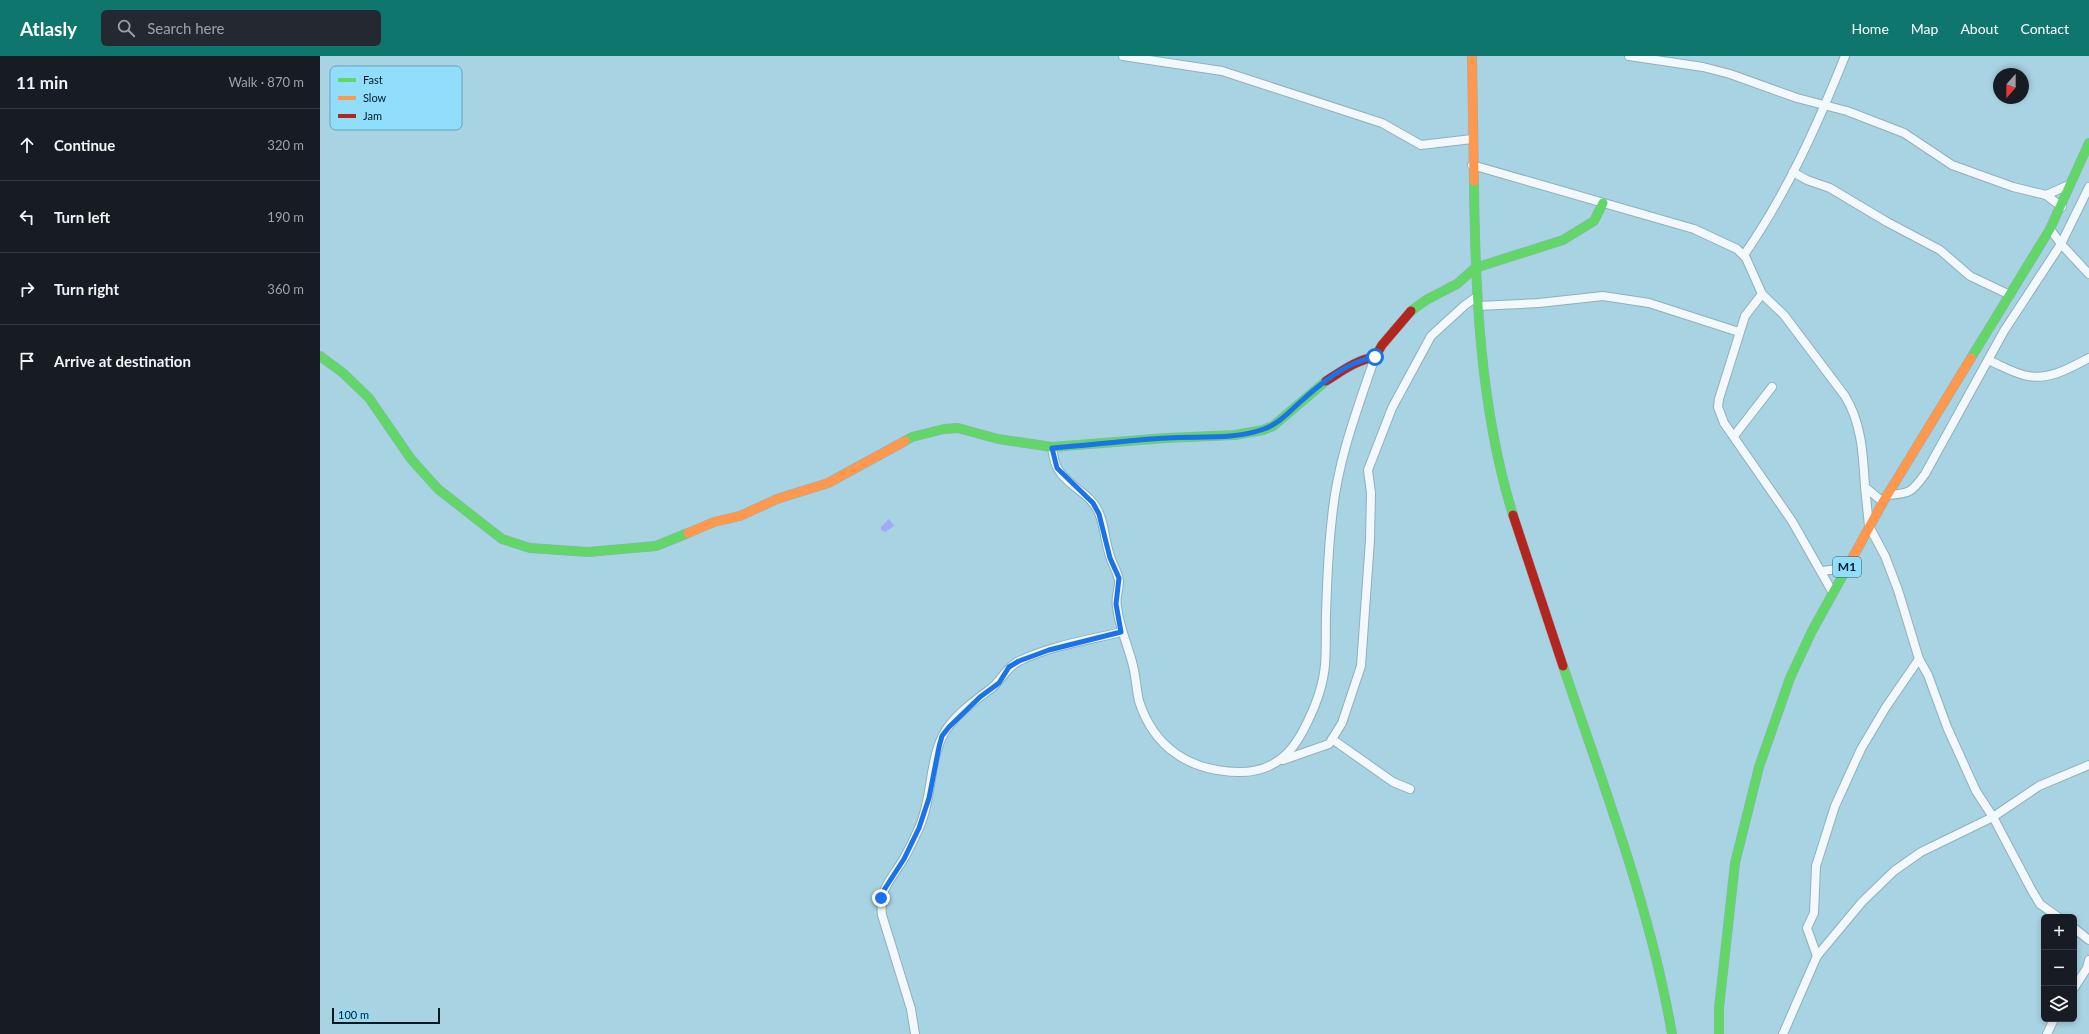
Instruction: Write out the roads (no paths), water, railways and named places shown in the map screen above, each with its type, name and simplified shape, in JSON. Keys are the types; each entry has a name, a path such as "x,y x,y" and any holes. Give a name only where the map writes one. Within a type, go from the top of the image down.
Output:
{"main road":[{"path":"1472,56 1472,165 1475,268 1488,402 1501,468 1512,512 1577,708 1628,854 1649,925 1664,988 1672,1034"},
{"name":"M1","path":"1719,1034 1719,1008 1728,915 1735,863 1759,767 1790,678 1812,631 1885,499 2050,229 2062,207 2070,184 2089,143"},
{"path":"320,356 343,373 369,398 411,459 438,489 502,539 513,544 534,548 588,552 644,548 656,546 714,522 740,516 777,499 828,483 912,437 944,429 958,428 998,439 1052,448 1166,438 1235,435 1263,430 1273,426 1318,386 1352,364 1362,359 1375,357 1382,345 1408,313 1426,300 1457,284 1475,268 1563,240 1594,221 1603,203"}],"street":[{"path":"1123,56 1222,71 1382,123 1421,145 1472,139"},
{"path":"1629,56 1710,69 1825,106 1847,111 1904,134 1952,165 2014,187 2046,195 2062,207"},
{"path":"1744,256 1771,216 1807,147 1825,106 1844,56"},
{"path":"1472,165 1694,229 1737,249 1744,256 1762,294 1784,315 1854,410 1862,438 1870,526 1885,556 1898,590 1919,659 1928,675 1947,727 1976,792 1993,817 2037,899 2044,907 2054,914"},
{"path":"1793,172 1807,180 1830,188 1940,250 1970,276 2010,295"},
{"path":"2046,195 2070,184"},
{"path":"1866,487 1885,499 1906,494 1917,485 1925,474 2004,331 2061,244 2089,187"},
{"path":"2050,229 2061,244 2089,274"},
{"path":"1762,294 1748,309 1739,332 1718,407 1724,423 1792,521 1822,571 1833,593"},
{"path":"1052,448 1057,468 1093,503 1099,514 1110,558 1119,578 1116,604 1121,632 1132,662 1139,700 1145,714 1161,740 1172,752 1186,761 1220,772 1242,772 1266,767 1329,744 1342,723 1361,666 1370,540 1371,493 1368,470 1392,408 1431,336 1465,305 1478,301 1539,303 1603,296 1649,303 1739,332"},
{"path":"1282,760 1297,741 1306,726 1323,683 1327,658 1327,566 1336,485 1353,418 1375,357"},
{"path":"1988,360 2027,376 2042,377 2058,373 2089,358"},
{"path":"1734,436 1772,387"},
{"path":"1822,571 1846,568"},
{"path":"915,1034 911,1009 882,915 881,898 884,890 906,853 924,816 933,770 942,736 965,710 999,683 1009,667 1019,661 1049,650 1121,632"},
{"path":"1817,956 1807,928 1814,913 1816,866 1830,820 1861,749 1886,707 1919,659"},
{"path":"1332,739 1394,782 1410,788"},
{"path":"1783,1034 1817,956 1862,902 1904,862 1993,817 2039,786 2089,765"},
{"path":"2077,930 2089,940"},
{"path":"2075,986 2087,968 2089,960"},
{"path":"2047,1034 2053,1022"}],"water":[{"path":"889,519 894,526 885,532 881,530 881,527"}]}
